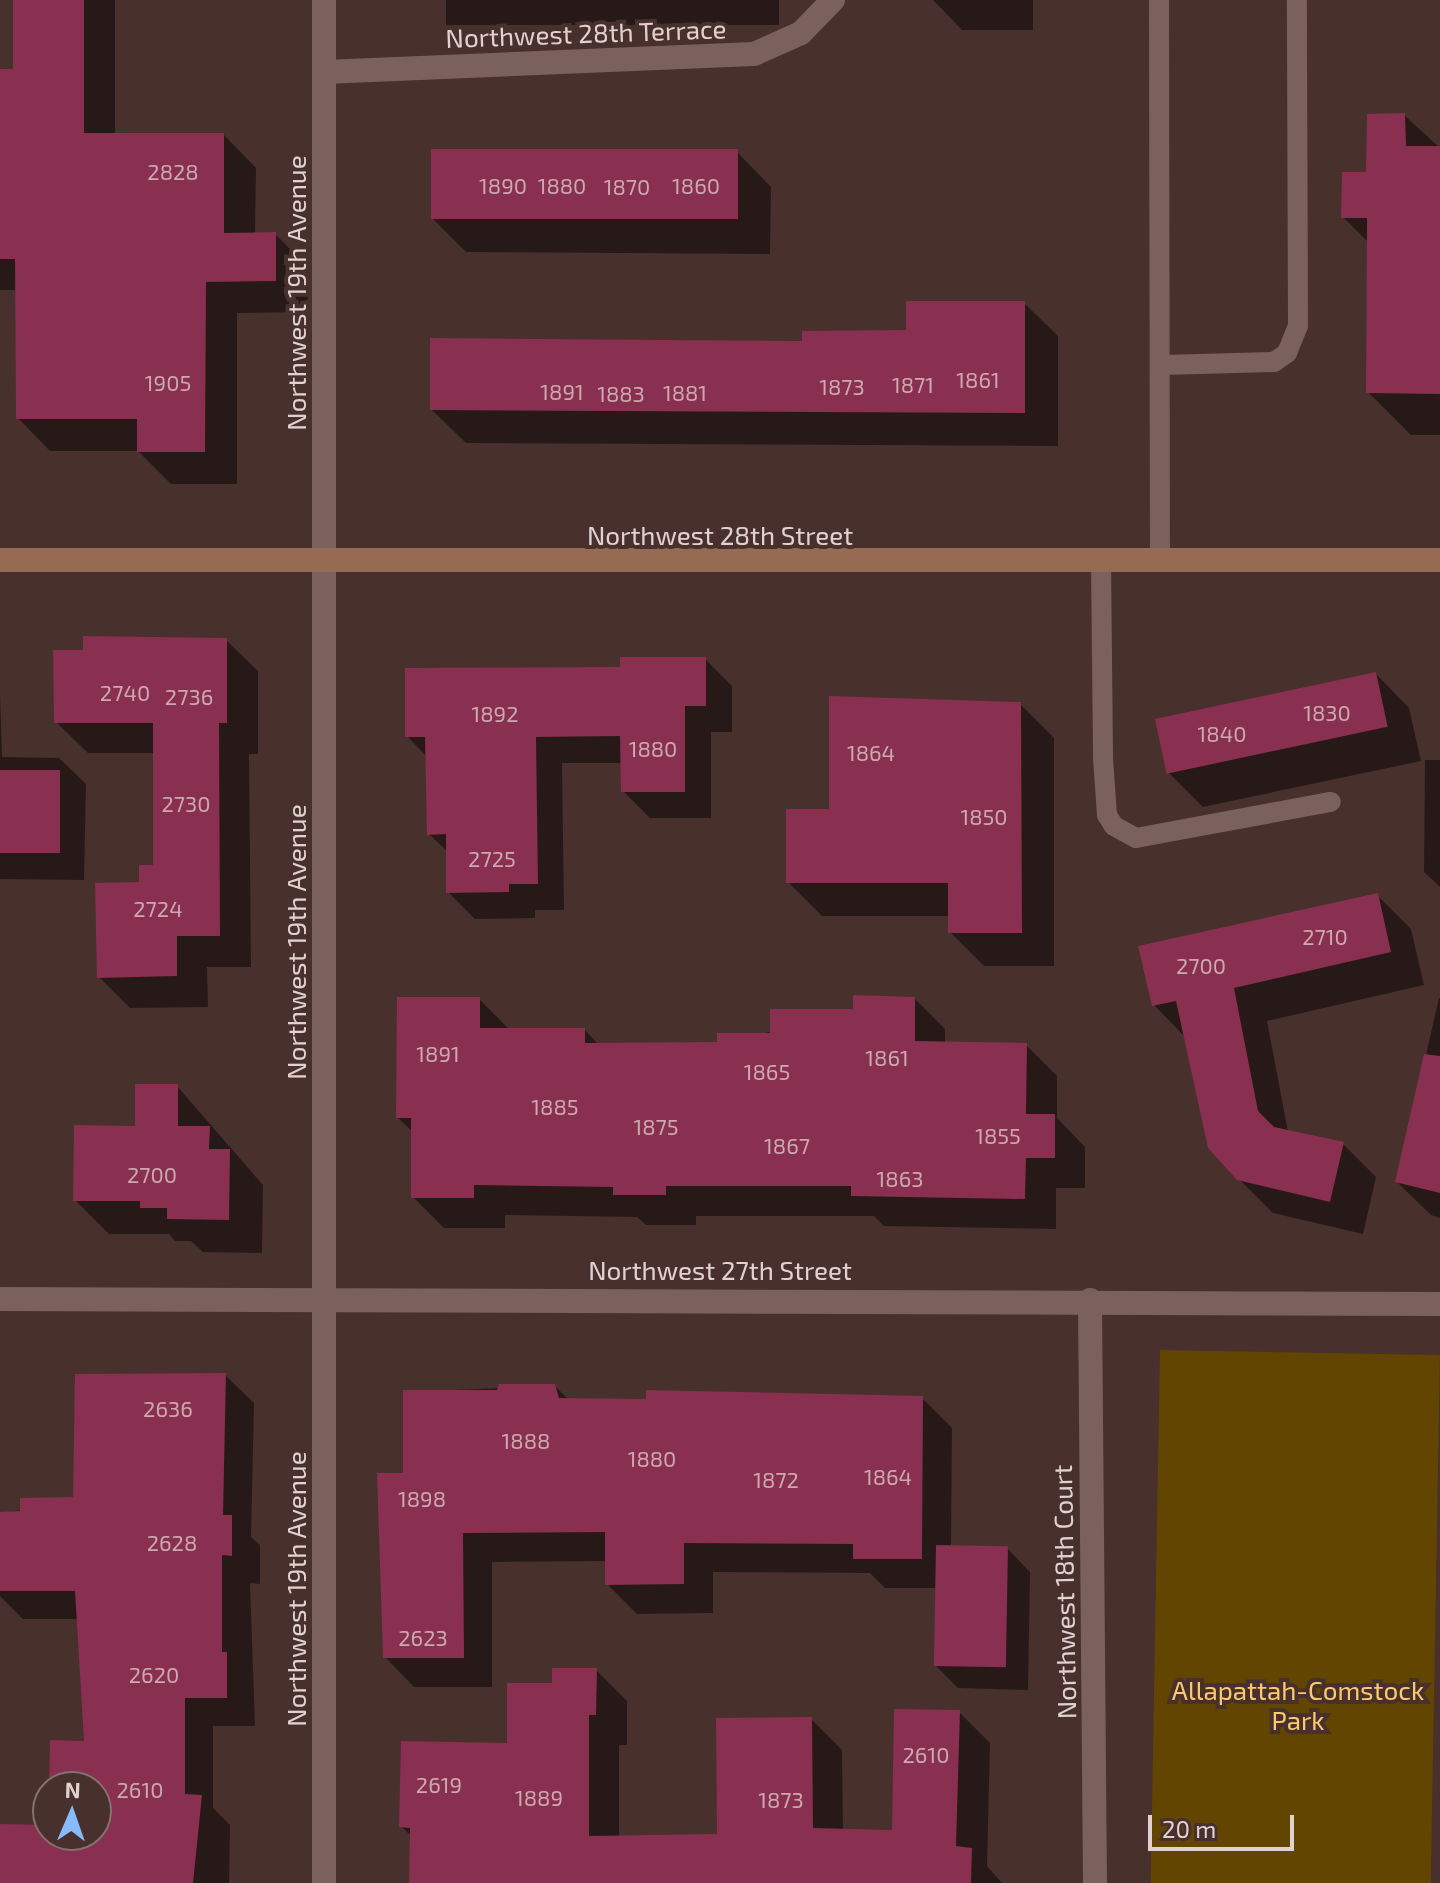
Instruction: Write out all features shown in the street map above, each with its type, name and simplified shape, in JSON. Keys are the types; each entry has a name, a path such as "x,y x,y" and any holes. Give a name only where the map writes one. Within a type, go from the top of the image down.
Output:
{"street":[{"name":"Northwest 19th Avenue","path":"324,0 324,1883"},
{"name":"Northwest 28th Terrace","path":"324,72 754,54 801,33 833,1"},
{"name":"Northwest 28th Street","path":"0,560 324,564 1440,560"},
{"name":"Northwest 27th Street","path":"0,1299 324,1297 1440,1304"},
{"name":"Northwest 18th Court","path":"1090,1300 1095,1883"}],"lane":[{"path":"1159,0 1160,561"},
{"path":"1162,365 1274,362 1287,353 1298,326 1297,0"},
{"path":"1101,562 1103,758 1107,815 1114,826 1136,838 1331,802"}],"green space":[{"name":"Allapattah-Comstock Park","path":"1160,1350 1440,1355 1431,1883 1151,1883"}],"building":[{"path":"13,0 84,0 84,133 224,133 224,233 276,232 276,281 206,282 205,452 137,452 137,419 16,419 15,259 0,259 0,69 13,69"},
{"path":"1405,113 1406,146 1440,146 1440,394 1366,393 1367,218 1341,218 1342,172 1366,172 1367,114"},
{"path":"431,149 738,149 738,219 431,219"},
{"path":"906,301 1025,301 1025,413 430,410 430,338 802,341 802,331 906,330"},
{"path":"83,636 227,638 227,723 219,723 220,936 177,936 177,976 97,978 95,883 139,882 139,865 153,865 153,723 54,723 53,650 83,650"},
{"path":"620,657 706,657 706,706 685,706 685,792 621,792 620,736 536,737 538,884 509,884 509,892 446,893 446,834 427,835 425,737 405,737 405,668 620,667"},
{"path":"1376,672 1388,727 1167,774 1155,719"},
{"path":"829,696 1021,702 1022,933 948,933 948,883 786,883 786,809 829,809"},
{"path":"0,770 60,770 60,853 0,853"},
{"path":"1378,893 1391,952 1234,988 1258,1111 1274,1127 1344,1142 1330,1202 1237,1180 1208,1148 1176,1001 1152,1006 1138,946"},
{"path":"853,995 915,997 915,1041 1027,1043 1026,1114 1055,1114 1055,1158 1026,1158 1025,1199 851,1196 851,1186 666,1186 666,1195 613,1195 613,1187 474,1185 474,1198 411,1198 411,1118 396,1118 397,997 480,997 480,1028 585,1028 585,1043 717,1042 717,1033 770,1033 770,1009 853,1009"},
{"path":"1424,1054 1440,1056 1440,1193 1395,1182"},
{"path":"135,1084 178,1084 178,1126 210,1126 209,1149 230,1149 229,1220 167,1219 167,1208 140,1208 140,1201 73,1201 74,1125 135,1126"},
{"path":"226,1373 223,1515 232,1515 232,1556 222,1555 222,1652 227,1652 227,1698 185,1698 185,1794 202,1795 193,1883 0,1883 0,1824 32,1825 32,1851 112,1851 112,1771 49,1771 50,1740 84,1741 75,1591 0,1591 0,1512 20,1511 20,1498 73,1497 75,1374"},
{"path":"499,1384 555,1384 559,1398 646,1399 646,1390 923,1396 922,1559 853,1559 853,1544 684,1543 684,1584 605,1585 605,1532 463,1533 464,1658 383,1658 377,1473 403,1473 403,1390 497,1390"},
{"path":"936,1545 1008,1546 1006,1667 934,1666"},
{"path":"552,1668 597,1668 596,1715 589,1715 589,1836 717,1834 716,1718 812,1717 813,1828 892,1830 894,1709 960,1710 956,1846 972,1848 971,1883 409,1883 410,1828 399,1827 401,1741 507,1743 507,1683 552,1683"}]}
